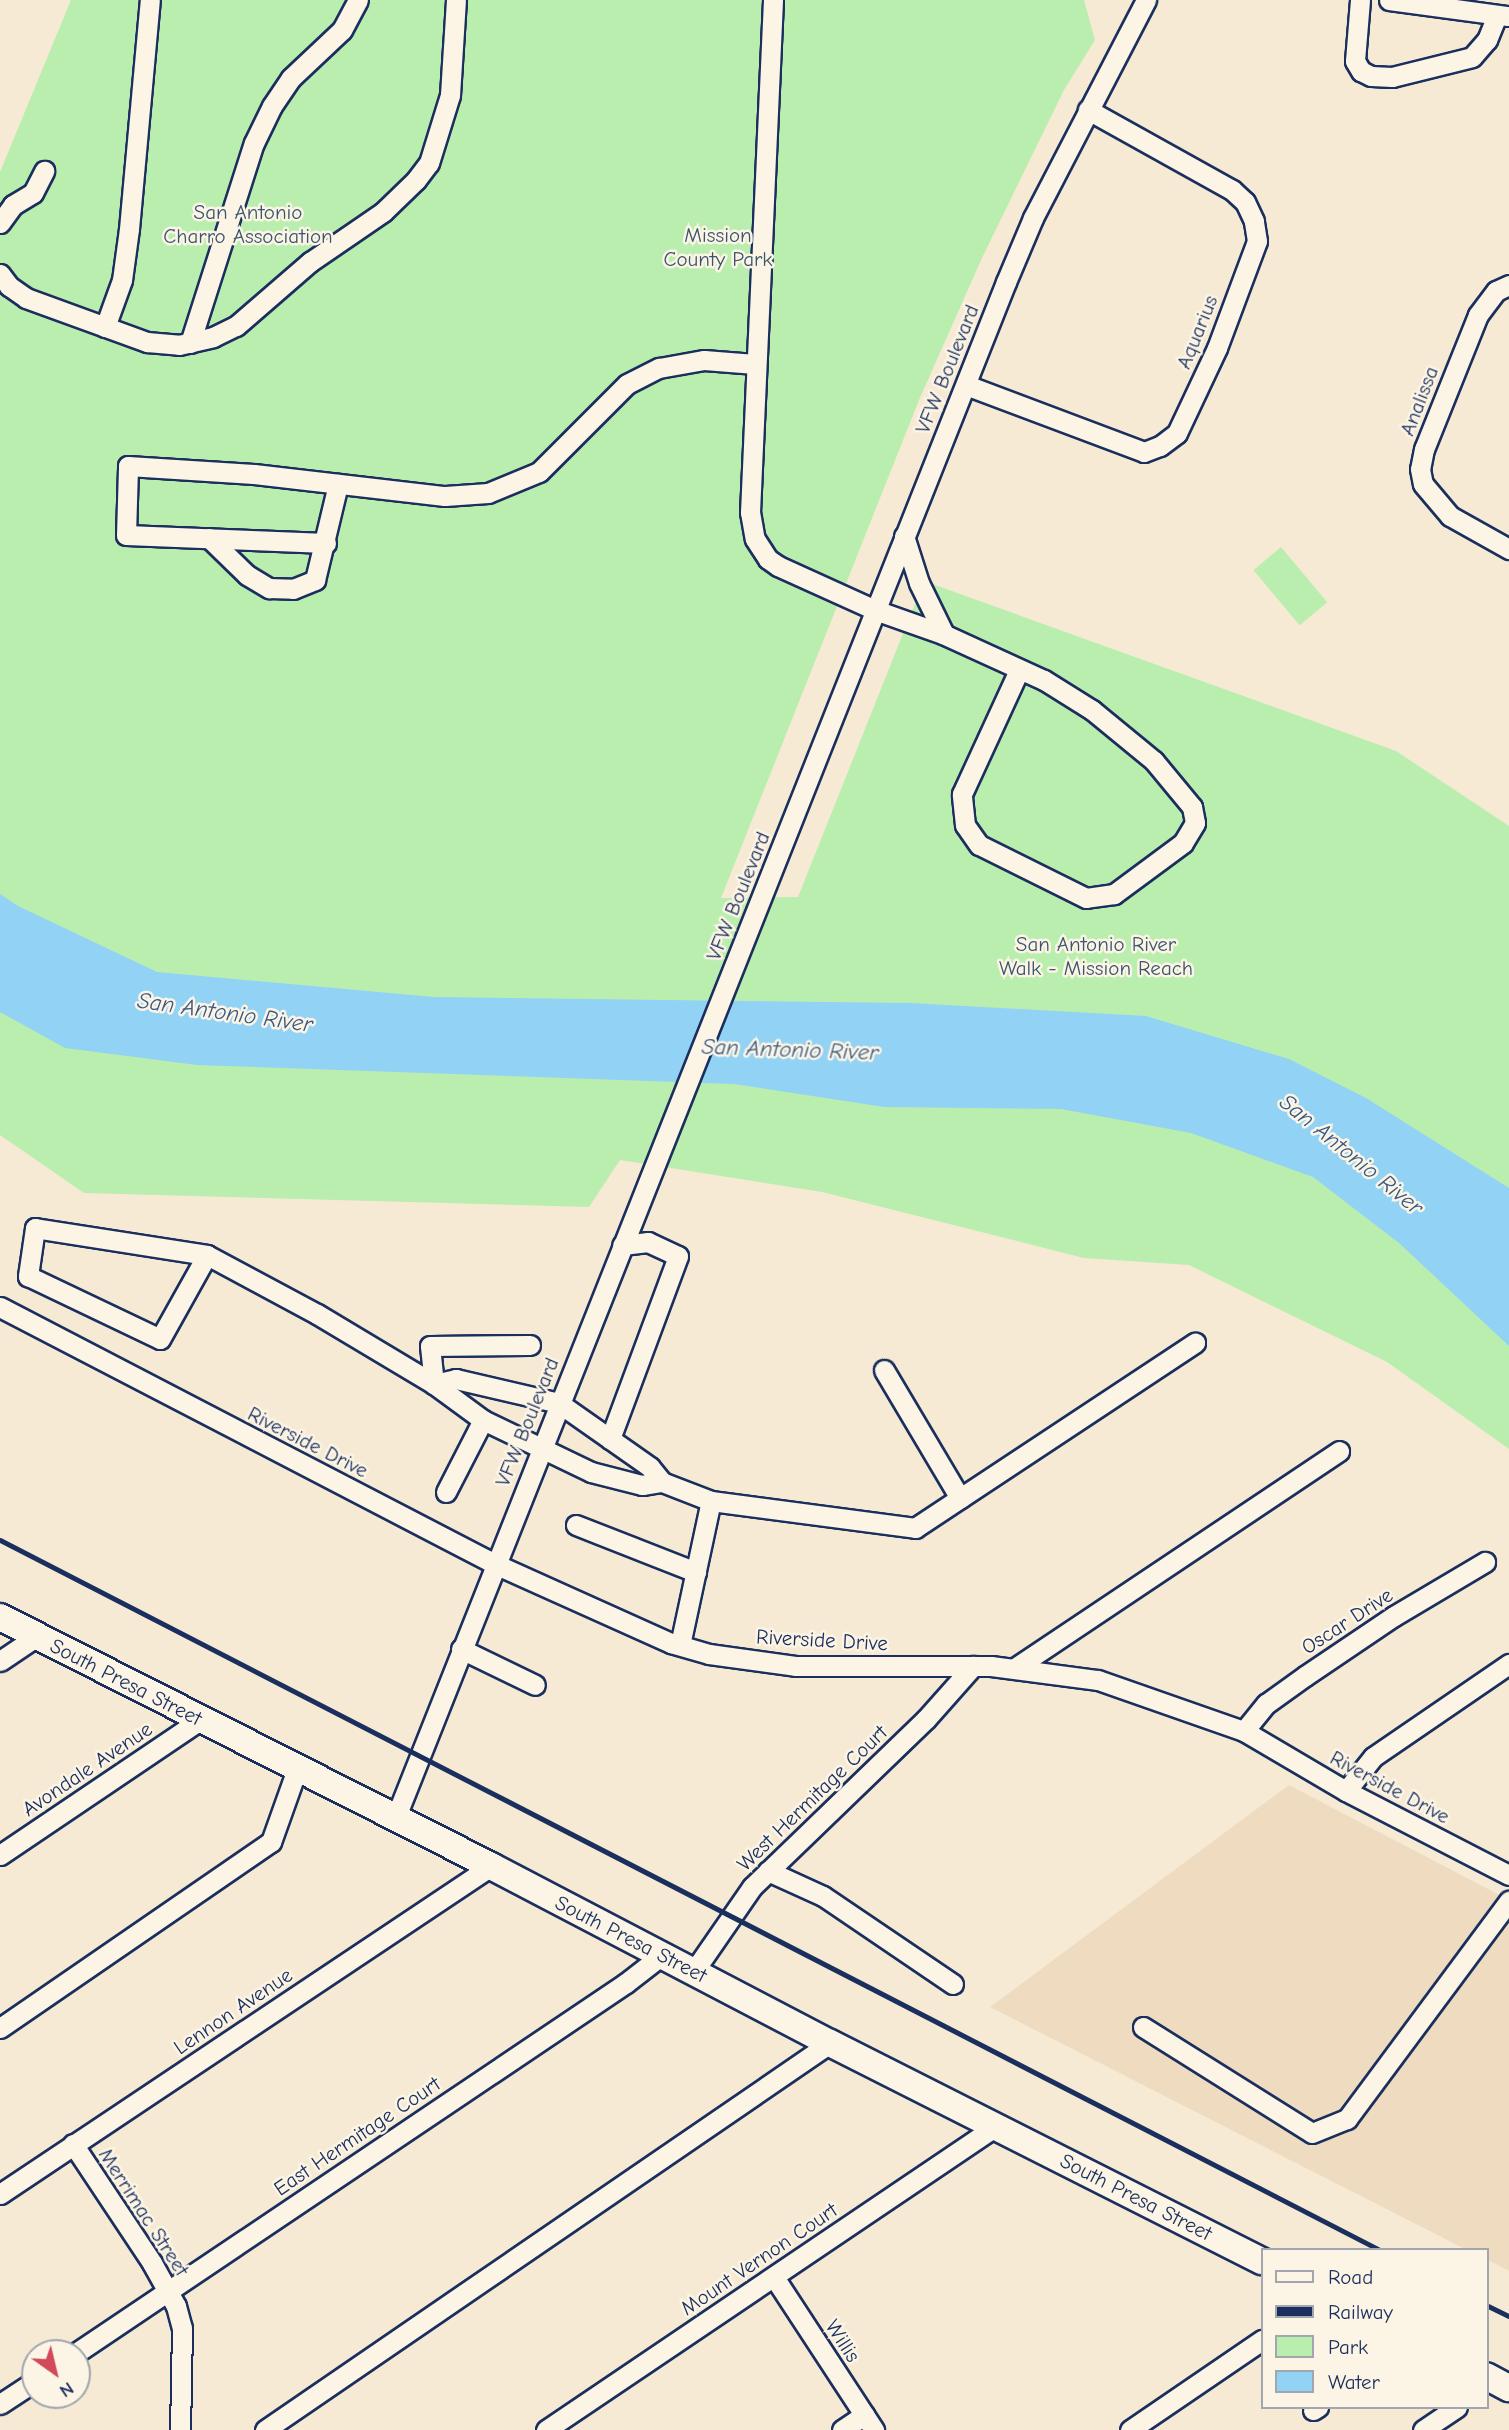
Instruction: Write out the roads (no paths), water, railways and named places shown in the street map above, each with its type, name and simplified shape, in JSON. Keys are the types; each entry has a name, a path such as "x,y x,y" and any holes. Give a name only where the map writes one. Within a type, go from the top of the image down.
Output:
{"main road":[{"name":"South Presa Street","path":"0,1617 491,1866 830,2043 1260,2260"},
{"path":"1488,2377 1509,2388"}],"street":[{"path":"105,327 122,280 150,0"},
{"path":"190,342 254,143 272,106 291,78 342,30 354,14 358,0"},
{"path":"0,274 9,286 26,298 147,342 179,345 214,337 236,326 310,262 383,212 416,180 429,163 450,95 456,0"},
{"path":"773,0 750,512 755,539 768,559 778,566 874,610 944,634 1044,680 1092,710 1154,761 1192,807 1195,823 1183,843 1114,894 1086,898 979,845 965,825 962,794 1019,670"},
{"name":"VFW Boulevard","path":"395,1819 874,610 1033,218 1146,0"},
{"path":"1360,0 1355,61 1361,71 1371,76 1392,77 1472,57 1503,16 1389,0"},
{"name":"Aquarius","path":"966,385 1144,452 1160,446 1177,433 1217,348 1257,241 1254,221 1245,202 1232,190 1088,110"},
{"path":"0,223 13,205 33,193 44,171"},
{"name":"Analissa","path":"1509,285 1496,291 1478,315 1424,449 1420,469 1423,484 1450,516 1509,549"},
{"path":"326,543 126,534 128,466 445,496 488,493 539,472 627,384 659,368 705,360 755,364"},
{"path":"209,538 247,575 269,588 293,589 315,580 338,484"},
{"path":"904,536 919,583 944,634"},
{"path":"207,1255 160,1339 29,1276 35,1228 207,1255 317,1314 435,1384 478,1417 591,1472 642,1485 662,1482 712,1501 915,1528 1195,1343"},
{"path":"610,1439 678,1256 648,1242 622,1245"},
{"name":"Riverside Drive","path":"0,1307 495,1564 586,1608 680,1645 709,1654 795,1666 973,1666 1015,1668 1098,1680 1244,1731 1346,1791 1508,1872"},
{"path":"435,1384 430,1346 530,1345"},
{"path":"884,1370 960,1498"},
{"path":"435,1384 456,1379 559,1403 650,1466 662,1482"},
{"path":"446,1492 478,1417 484,1385"},
{"path":"1015,1668 1339,1451"},
{"path":"618,1479 629,1453"},
{"path":"680,1645 712,1501"},
{"path":"576,1525 696,1572"},
{"name":"Oscar Drive","path":"1244,1731 1266,1704 1305,1676 1394,1616 1485,1562"},
{"path":"0,1661 37,1636"},
{"path":"461,1649 535,1685"},
{"path":"1346,1791 1373,1757 1509,1664"},
{"name":"West Hermitage Court","path":"694,1971 730,1915 768,1871 926,1719 973,1666"},
{"name":"Avondale Avenue","path":"0,1855 200,1720"},
{"path":"0,2028 271,1842 297,1769"},
{"name":"Lennon Avenue","path":"0,2194 491,1866"},
{"path":"768,1871 823,1896 953,1984"},
{"path":"1143,2027 1312,2133 1347,2119 1509,1901"},
{"name":"East Hermitage Court","path":"91,2343 626,1983 662,1955"},
{"path":"265,2430 830,2043"},
{"name":"Mount Vernon Court","path":"546,2430 996,2126"},
{"name":"Merrimac Street","path":"73,2144 152,2263 176,2306 182,2328 180,2430"},
{"name":"Willis","path":"774,2277 869,2423"},
{"path":"1130,2430 1260,2341"},
{"path":"0,2404 21,2390"},
{"path":"1423,2430 1454,2409"},
{"path":"842,2430 869,2423"}],"water":[{"name":"San Antonio River","path":"0,894 18,906 157,972 434,997 910,1003 1146,1016 1289,1059 1366,1098 1509,1188 1509,1346 1399,1243 1313,1177 1191,1133 1061,1109 884,1107 734,1084 197,1065 65,1048 0,1012"}],"railway":[{"path":"0,1540 1376,2248"},
{"path":"1488,2306 1509,2316"}],"park label":[{"name":"San Antonio Charro Association","path":"248,224"},
{"name":"Mission County Park","path":"718,247"},
{"name":"San Antonio River Walk - Mission Reach","path":"1096,956"}]}
